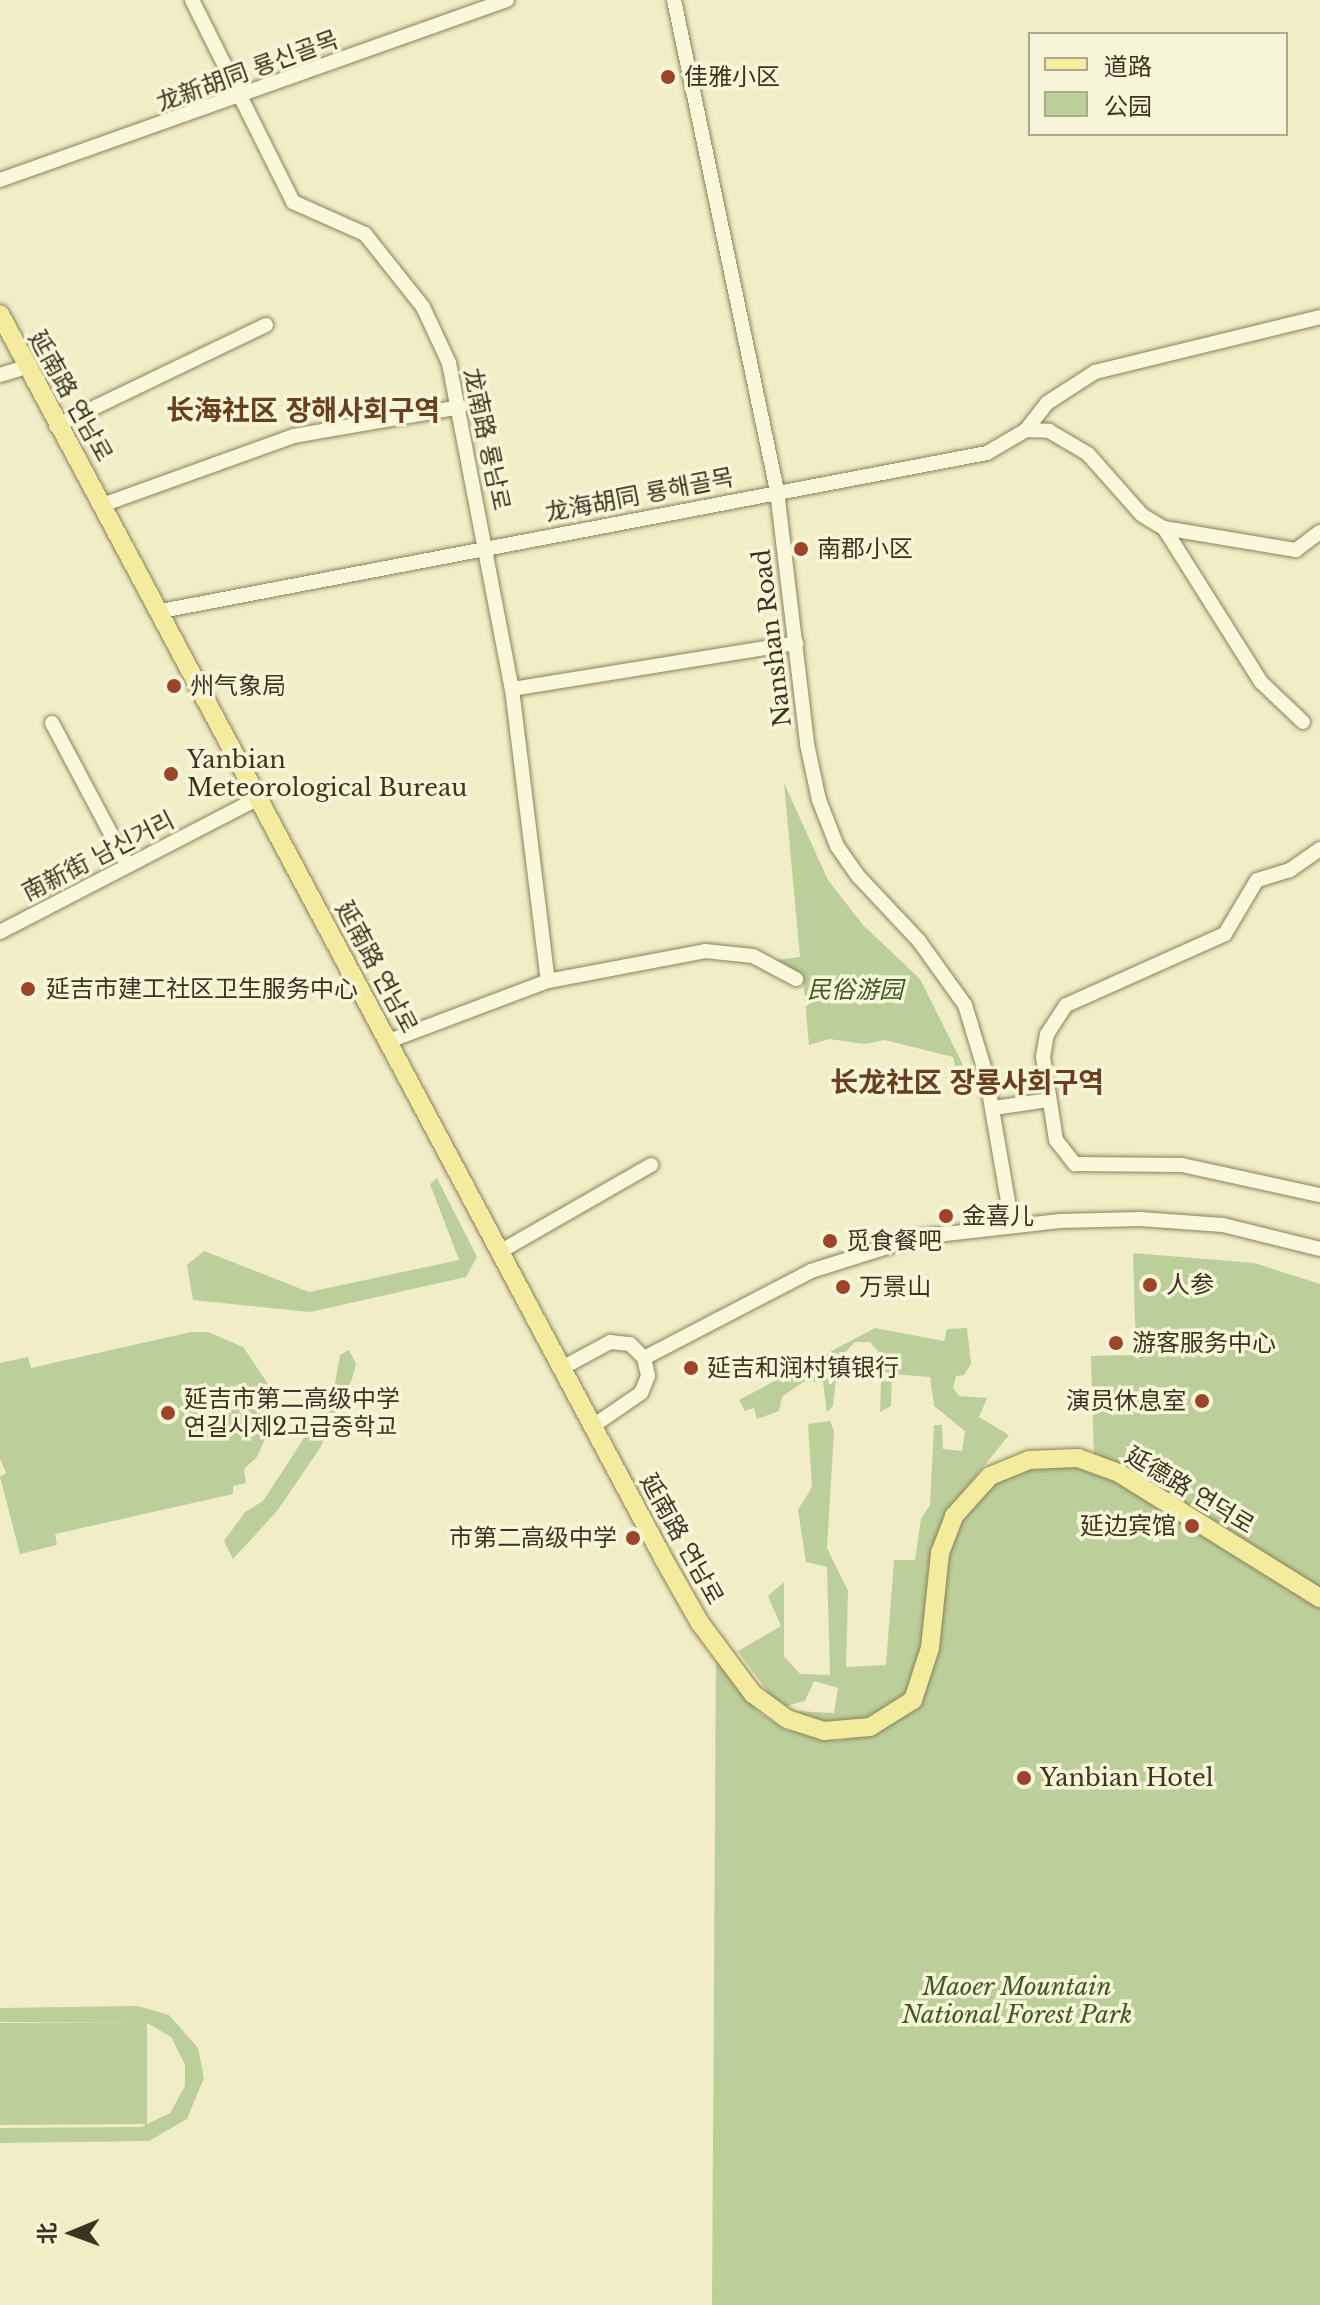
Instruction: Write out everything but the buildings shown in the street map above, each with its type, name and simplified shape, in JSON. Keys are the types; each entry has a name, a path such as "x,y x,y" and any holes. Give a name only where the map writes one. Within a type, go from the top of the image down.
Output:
{"main road":[{"name":"延南路 연남로","path":"0,314 56,426 105,504 593,1426 700,1623 715,1641"},
{"name":"延德路 연덕로","path":"715,1641 753,1694 787,1719 848,1732 894,1716 913,1700 922,1678 940,1553 954,1516 966,1497 1002,1468 1047,1458 1078,1458 1119,1473 1320,1598"}],"street":[{"name":"龙南路 룡남로","path":"192,0 244,97 293,202 365,234 423,307 449,363 460,407 512,689 548,981"},
{"name":"龙新胡同 룡신골목","path":"0,180 244,97 507,0"},
{"name":"Nanshan Road","path":"674,0 777,491 810,765 837,846 859,877 919,941 965,1005 994,1108 1012,1225"},
{"path":"1026,430 1047,403 1095,372 1320,317"},
{"path":"56,426 266,325"},
{"path":"0,375 27,367"},
{"path":"1047,403 1050,426 1066,440"},
{"path":"105,504 294,436 460,407"},
{"name":"龙海胡同 룡해골목","path":"161,611 987,453 1026,430"},
{"path":"1026,430 1049,431 1088,454 1142,515 1164,528 1296,550 1320,532"},
{"path":"1164,528 1261,682 1303,722"},
{"path":"512,689 796,643"},
{"path":"52,723 127,864"},
{"name":"南新街 남신거리","path":"0,932 260,797"},
{"path":"1320,849 1290,870 1257,880 1225,934 1066,1005 1044,1046 1056,1140 1075,1164 1182,1165 1320,1195"},
{"path":"389,1041 548,981 705,951 753,956 796,979"},
{"path":"994,1108 1049,1100"},
{"path":"501,1251 651,1165"},
{"path":"644,1358 795,1278 847,1257 919,1237 1012,1225 1116,1219 1198,1222 1320,1249"},
{"path":"562,1368 610,1342 630,1344 644,1358 648,1376 641,1393 593,1426"}],"green space":[{"name":"民俗游园","path":"784,783 828,880 863,925 920,979 963,1065 955,1066 953,1057 885,1040 865,1044 829,1039 809,1045 803,978 777,960 800,957"},
{"path":"437,1178 477,1257 466,1277 310,1312 193,1300 187,1265 204,1251 309,1292 459,1260 430,1184"},
{"path":"1133,1253 1254,1263 1320,1284 1320,1590 1150,1481 1094,1459 1091,1356 1136,1355"},
{"path":"875,1328 944,1341 947,1329 967,1328 971,1364 964,1375 956,1376 953,1388 959,1396 987,1398 979,1417 1009,1435 949,1509 939,1530 924,1644 907,1694 879,1717 833,1728 794,1711 834,1713 838,1688 814,1681 805,1701 786,1706 770,1695 738,1651 781,1626 768,1596 784,1582 784,1656 800,1674 830,1675 827,1567 806,1562 798,1510 812,1487 808,1424 830,1421 834,1431 827,1548 848,1591 846,1667 886,1665 894,1560 915,1560 921,1519 930,1505 934,1425 942,1425 943,1449 962,1451 965,1431 934,1406 930,1377 892,1374 891,1406 880,1412 882,1356 870,1342 855,1342 838,1360 833,1406 827,1412 823,1382 803,1382 782,1397 779,1411 757,1419 754,1408 745,1411 739,1400"},
{"path":"191,1332 208,1332 243,1347 272,1390 272,1423 257,1457 244,1469 246,1483 233,1486 233,1494 55,1534 57,1545 20,1554 0,1477 6,1473 0,1459 0,1363 28,1357 31,1368"},
{"path":"349,1350 356,1364 352,1379 320,1448 277,1511 233,1559 224,1541 245,1512 263,1501 299,1446 334,1389 340,1355"},
{"name":"Maoer Mountain National Forest Park","path":"1065,1462 1118,1478 1320,1608 1320,2305 712,2305 716,1653 758,1712 786,1730 839,1741 878,1731 909,1707 961,1514 1011,1468"},
{"path":"137,2006 169,2015 198,2048 204,2078 187,2119 149,2141 0,2143 0,2128 141,2127 170,2113 185,2086 185,2065 171,2037 147,2023 147,2124 0,2125 0,2023 139,2022 0,2022 0,2008"}],"place":[{"name":"佳雅小区","path":"668,77"},
{"name":"南郡小区","path":"801,549"},
{"name":"州气象局","path":"174,686"},
{"name":"Yanbian Meteorological Bureau","path":"171,774"},
{"name":"延吉市建工社区卫生服务中心","path":"28,989"},
{"name":"金喜儿","path":"946,1216"},
{"name":"觅食餐吧","path":"830,1241"},
{"name":"人参","path":"1150,1285"},
{"name":"万景山","path":"843,1287"},
{"name":"游客服务中心","path":"1116,1343"},
{"name":"延吉和润村镇银行","path":"691,1368"},
{"name":"演员休息室","path":"1202,1401"},
{"name":"延吉市第二高级中学 연길시제2고급중학교","path":"168,1413"},
{"name":"延边宾馆","path":"1192,1526"},
{"name":"市第二高级中学","path":"633,1538"},
{"name":"Yanbian Hotel","path":"1024,1778"}],"district":[{"name":"长海社区 장해사회구역","path":"303,411"},
{"name":"长龙社区 장룡사회구역","path":"967,1083"}]}
